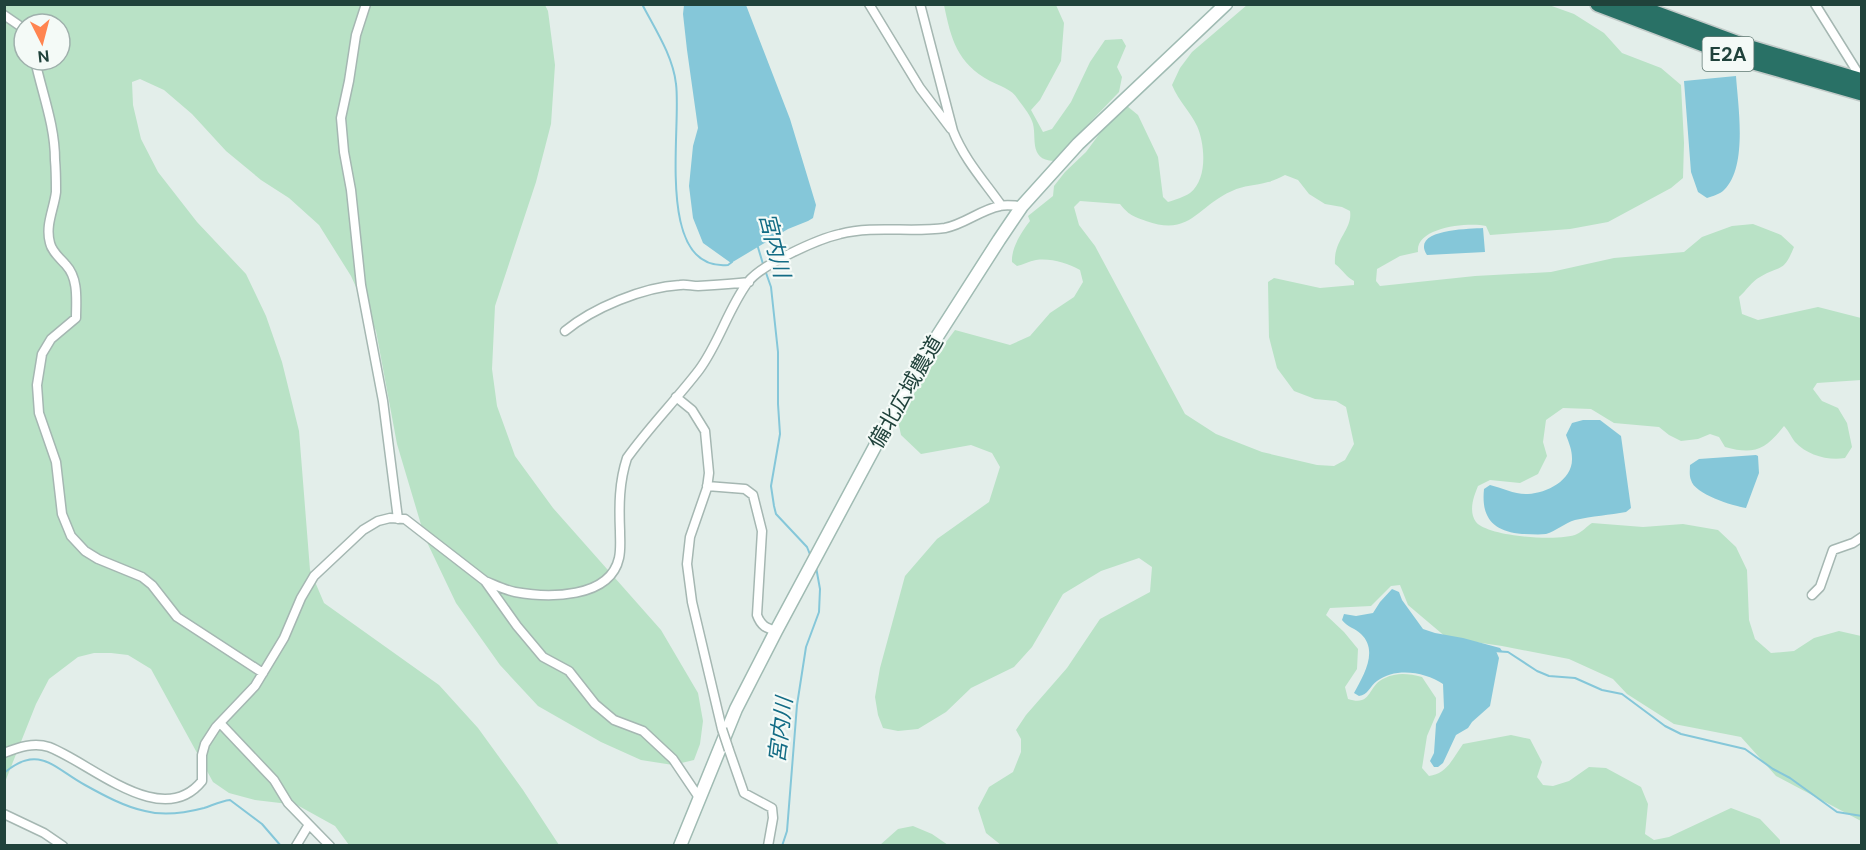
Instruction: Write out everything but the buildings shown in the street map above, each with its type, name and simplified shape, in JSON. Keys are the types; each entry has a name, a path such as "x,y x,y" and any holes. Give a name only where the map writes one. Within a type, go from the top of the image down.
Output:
{"highway":[{"name":"E2A","path":"1598,4 1743,59 1862,93"},
{"name":"E2A","path":"1630,4 1747,48 1860,77"}],"street":[{"path":"366,4 356,35 350,81 341,118 361,285 383,401 398,519"},
{"path":"869,4 926,96 953,131"},
{"path":"920,4 958,145 1001,206"},
{"name":"備北広域農道","path":"680,846 736,709 817,554 917,368 1022,206 1078,144 1226,4"},
{"path":"1815,4 1860,77"},
{"path":"38,72 52,127 55,157 56,192 48,225 50,242 52,249 67,265 74,278 76,296 76,318 51,339 42,354 36,385 39,413 56,462 62,514 71,536 85,551 98,559 142,577 152,585 177,617 263,673"},
{"path":"485,581 513,591 531,594 572,593 582,592 599,585 611,576 616,568 621,548 620,492 627,458 701,368 749,282 766,268 792,253 840,234 869,228 926,230 946,227 960,224 1001,206 1022,206"},
{"path":"565,331 576,322 644,291 679,285 749,282"},
{"path":"676,397 692,410 705,431 709,473 690,537 687,564 692,602 722,729 744,793 772,808 768,846"},
{"path":"707,486 745,489 753,495 762,531 757,615 760,624 776,631"},
{"path":"4,753 33,744 49,747 126,788 154,798 170,799 195,790 202,781 202,754 205,744 220,723 255,686 284,638 301,598 314,576 363,530 378,521 405,519 485,581 517,626 543,657 568,671 595,704 614,720 643,731 673,759 700,800"},
{"path":"1812,595 1818,591 1823,581 1833,550 1862,537"},
{"path":"220,723 274,780 288,803 330,846"},
{"path":"4,814 44,833 63,846"},
{"path":"296,846 308,825"}],"green space":[{"path":"5,5 545,5 548,11 555,65 551,124 536,182 495,306 492,369 497,406 515,456 553,508 661,630 698,693 703,721 700,744 694,760 673,765 641,760 601,742 538,706 500,665 456,603 425,538 397,444 376,331 351,276 319,225 289,198 261,180 226,151 192,114 164,90 140,79 132,82 133,105 141,139 158,172 197,222 246,274 266,316 282,362 299,431 310,570 324,603 439,685 478,728 559,845 349,845 335,826 297,805 255,800 229,793 213,782 151,669 128,655 94,653 78,657 49,679 36,704 5,782"},
{"path":"944,5 1056,5 1064,23 1061,61 1040,100 1031,110 1043,132 1052,129 1071,102 1090,62 1105,40 1122,39 1126,46 1117,67 1122,77 1119,92 1068,148 1054,161 1046,160 1037,152 1032,121 1015,95 979,74 957,49"},
{"path":"1247,5 1549,5 1574,14 1604,33 1622,53 1661,68 1681,85 1683,178 1671,188 1608,222 1570,229 1490,235 1486,226 1468,225 1444,228 1425,237 1419,244 1418,252 1400,256 1377,269 1376,281 1380,286 1475,276 1551,272 1614,258 1684,252 1702,237 1732,226 1753,224 1781,235 1794,247 1784,265 1757,279 1739,297 1742,314 1758,320 1818,307 1861,318 1861,380 1817,383 1813,389 1822,401 1838,408 1847,423 1852,447 1845,458 1825,458 1812,454 1795,442 1784,426 1765,445 1744,450 1725,447 1719,437 1710,434 1698,439 1681,441 1659,427 1614,423 1591,409 1563,408 1546,420 1543,442 1547,456 1538,474 1520,483 1490,480 1478,486 1472,513 1476,522 1483,527 1525,537 1569,536 1579,533 1592,523 1643,527 1683,524 1718,530 1736,547 1747,570 1749,620 1755,639 1771,653 1794,651 1814,638 1839,631 1861,636 1861,821 1776,776 1741,737 1674,724 1627,694 1613,679 1569,659 1447,638 1408,605 1400,585 1391,586 1371,606 1330,608 1326,615 1358,649 1357,669 1345,687 1348,699 1362,700 1379,681 1390,676 1404,674 1422,677 1436,698 1436,715 1427,736 1422,768 1429,776 1445,769 1463,744 1511,735 1530,739 1542,762 1537,777 1543,785 1553,786 1569,781 1589,767 1606,768 1641,787 1648,804 1645,834 1654,840 1669,837 1731,808 1760,819 1780,840 1780,845 1001,845 986,833 978,808 989,787 1013,772 1021,752 1021,739 1016,730 1026,715 1067,668 1100,619 1150,592 1152,567 1139,558 1101,571 1063,594 1032,647 1014,667 971,688 946,712 918,729 898,731 883,728 875,697 880,668 905,576 937,539 989,502 1000,467 992,453 971,445 921,454 901,435 898,421 940,350 955,330 1010,345 1030,336 1050,313 1074,297 1083,282 1080,270 1053,260 1033,261 1017,266 1012,262 1013,251 1030,221 1028,216 1053,196 1054,186 1065,172 1086,152 1106,125 1127,106 1138,115 1158,157 1163,197 1168,202 1190,193 1196,187 1203,161 1200,133 1172,85 1180,68 1192,52","holes":["1285,175 1298,180 1309,194 1325,204 1350,211 1349,224 1337,248 1335,264 1354,281 1354,285 1320,288 1274,278 1268,282 1269,337 1277,368 1294,391 1315,399 1336,401 1346,407 1354,444 1345,460 1334,466 1317,465 1262,452 1216,434 1185,414 1095,246 1079,225 1074,207 1080,201 1120,204 1128,213 1137,218 1161,225 1174,225 1193,218 1220,197 1236,189 1270,182"]},
{"path":"913,826 932,834 948,845 880,845 898,829"}],"water":[{"path":"684,5 746,5 790,119 816,205 813,218 788,229 731,263 703,243 693,218 689,186 693,146 698,128 687,50"},
{"path":"1736,76 1740,136 1736,167 1724,190 1707,198 1698,192 1691,172 1684,81"},
{"path":"1483,228 1485,252 1427,255 1424,246 1427,240 1434,235 1455,230"},
{"path":"1583,420 1600,420 1621,436 1631,508 1626,512 1575,520 1546,534 1522,534 1496,526 1487,515 1484,489 1490,485 1528,494 1543,491 1558,484 1564,479 1571,466 1572,458 1566,435 1572,423"},
{"path":"1758,456 1759,473 1746,508 1706,494 1699,490 1691,480 1690,465 1699,459"},
{"path":"1392,589 1399,592 1402,600 1423,629 1500,648 1502,651 1496,651 1499,658 1490,706 1468,728 1456,735 1443,763 1438,767 1434,767 1430,761 1434,753 1436,724 1444,708 1443,684 1428,676 1401,673 1377,681 1362,695 1354,693 1368,664 1369,648 1361,634 1342,620 1344,614 1356,616 1373,613"}],"waterway":[{"name":"宮内川","path":"642,4 663,43 676,84 677,193 681,222 690,246 705,261 728,265 732,262"},
{"name":"宮内川","path":"757,244 763,264"},
{"name":"宮内川","path":"765,270 771,287 778,352 780,434 771,486 774,506 776,514 807,547 811,557"},
{"name":"宮内川","path":"782,846 787,831 797,705 806,647 819,612 820,589 816,567"},
{"path":"1493,651 1508,652 1549,676 1575,678 1602,690 1622,694 1665,726 1681,734 1745,749 1837,812 1862,816"},
{"path":"4,773 16,764 37,759 55,766 114,800 152,813 167,814 189,811 230,800 262,824 281,846"}]}
